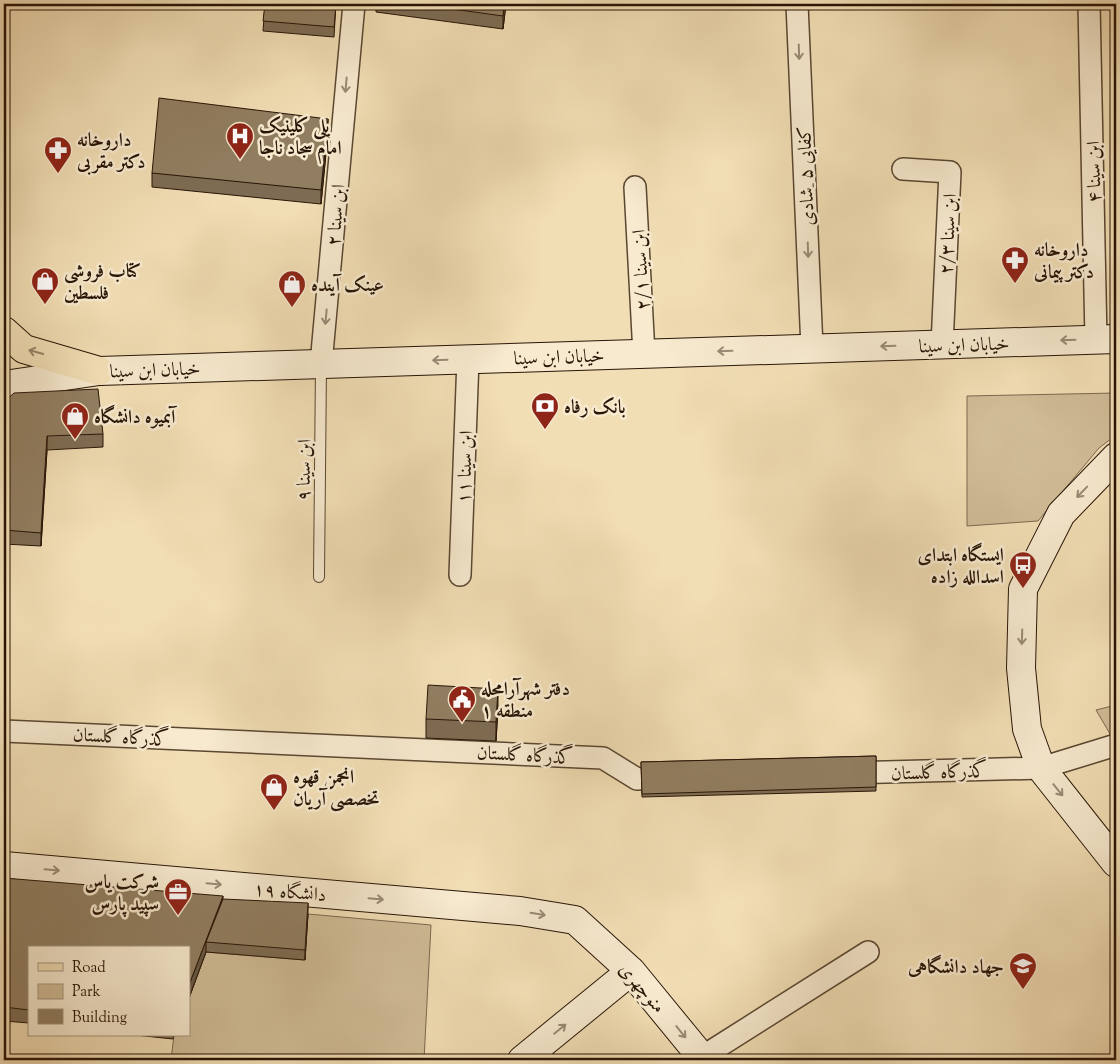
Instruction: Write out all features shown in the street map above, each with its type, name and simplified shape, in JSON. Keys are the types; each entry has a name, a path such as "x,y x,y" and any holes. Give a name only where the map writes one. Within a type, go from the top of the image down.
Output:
{"main road":[{"path":"4,330 24,349 99,371"},
{"name":"خیابان ابن سینا","path":"4,385 99,371 1106,339"},
{"path":"1116,457 1061,514 1023,590 1021,668 1027,729 1041,768 1116,863"},
{"name":"دانشگاه ۱۹","path":"4,866 520,911 575,920"},
{"name":"منوچهری","path":"575,920 631,971 703,1059"},
{"path":"522,1060 631,971"}],"street":[{"name":"ابن سینا ۲","path":"321,364 354,4"},
{"name":"کفایی ۵ _شادی","path":"797,4 812,348"},
{"name":"ابن سینا ۴","path":"1089,4 1106,339"},
{"name":"ابن سینا ۲/۳","path":"902,169 950,172 942,344"},
{"name":"ابن سینا ۲/۱","path":"635,187 644,354"},
{"name":"ابن سینا ۱۱","path":"460,575 468,359"},
{"name":"گذرگاه گلستان","path":"4,731 603,758 637,779 686,778"},
{"name":"گذرگاه گلستان","path":"824,774 1041,768 1116,745"},
{"path":"703,1059 868,952"}],"lane":[{"name":"ابن سینا ۹","path":"319,577 321,364"}],"green space":[{"path":"1116,393 1116,435 1099,448 1038,521 967,526 967,396"},
{"path":"1116,705 1116,744 1096,710"},
{"path":"308,914 431,925 424,1060 171,1060 174,1036 190,1036 190,995 206,952 304,960"}],"building":[{"path":"265,4 336,4 334,27 263,21"},
{"path":"416,4 504,4 503,16"},
{"name":"پلی کلینیک امام سجاد ناجا","path":"159,98 328,119 321,190 152,173"},
{"path":"98,389 103,434 47,436 41,533 4,530 4,402 14,393"},
{"path":"428,685 498,689 496,722 426,719"},
{"path":"876,756 876,787 642,794 641,762"},
{"path":"4,878 223,896 190,982 190,946 28,946 28,1010 4,1007"},
{"path":"223,899 308,903 305,950 206,942"}],"place":[{"name":"پلی کلینیک امام سجاد ناجا","path":"240,160"},
{"name":"داروخانه دکتر مقربی","path":"58,174"},
{"name":"داروخانه دکتر پیمانی","path":"1015,284"},
{"name":"کتاب فروشی فلسطین","path":"45,305"},
{"name":"عینک آینده","path":"292,308"},
{"name":"بانک رفاه","path":"545,430"},
{"name":"آبمیوه دانشگاه","path":"75,440"},
{"name":"ایستگاه ابتدای اسدالله زاده","path":"1023,589"},
{"name":"دفتر شهرآرامحله منطقه ۱","path":"462,723"},
{"name":"انجمن قهوه تخصصی آریان","path":"274,811"},
{"name":"شرکت یاس سپید پارس","path":"178,916"},
{"name":"جهاد دانشگاهی","path":"1023,990"}]}
